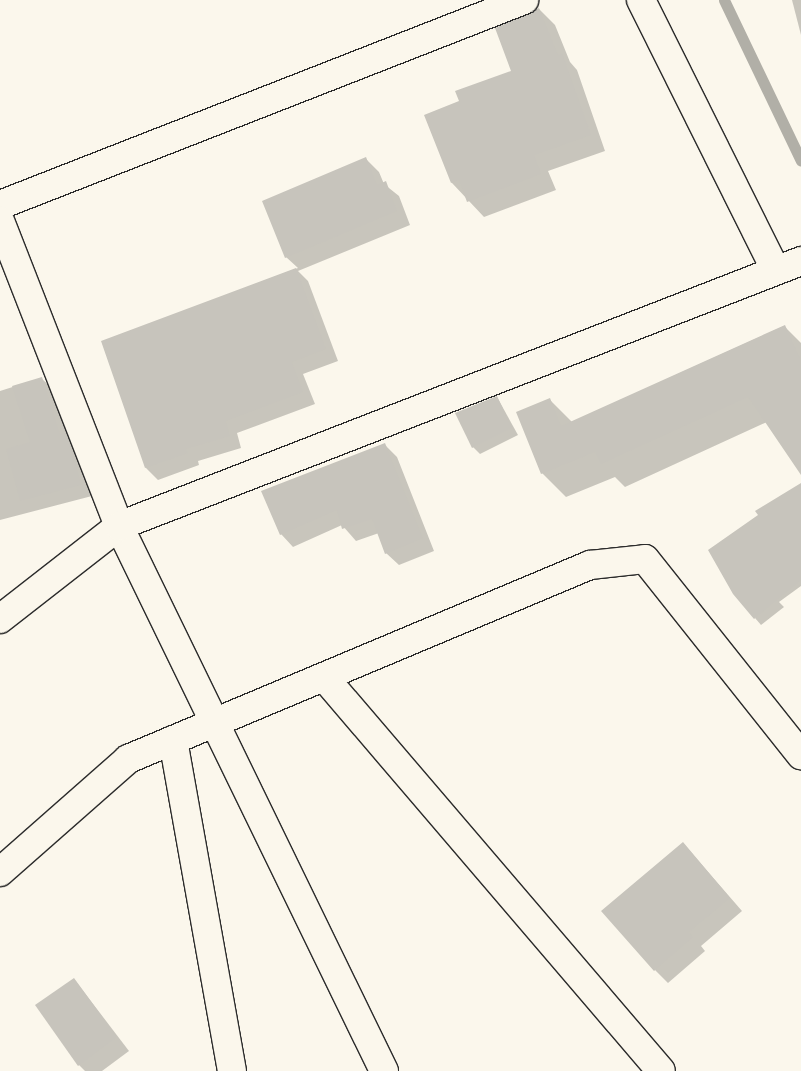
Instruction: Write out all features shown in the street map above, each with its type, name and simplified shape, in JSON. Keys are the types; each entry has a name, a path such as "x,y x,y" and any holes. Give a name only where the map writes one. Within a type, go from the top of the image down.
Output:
{"street":[{"path":"0,205 524,0"},
{"path":"641,0 775,268"},
{"path":"0,221 119,526 384,1071"},
{"path":"0,619 30,593 119,526 775,268 801,261"},
{"path":"0,872 128,759 590,565 645,559 801,755"},
{"path":"0,599 30,593"},
{"path":"324,677 661,1071"},
{"path":"173,740 232,1071"}],"building":[{"path":"539,8 558,55 562,53 591,135 534,155 541,174 467,202 459,180 451,183 424,115 459,101 455,91 511,71 495,28"},
{"path":"366,157 377,185 386,181 397,211 285,258 262,201"},
{"path":"296,268 326,349 292,362 303,392 226,421 230,436 186,449 188,453 145,468 101,341"},
{"path":"785,325 801,361 801,475 748,397 601,464 595,452 541,474 516,412 550,398 561,426"},
{"path":"42,377 60,434 66,433 72,448 81,485 20,501 6,449 30,442 12,386"},
{"path":"497,396 512,428 472,448 455,413"},
{"path":"385,443 423,538 385,554 372,519 342,529 337,510 280,535 261,491"},
{"path":"801,483 801,580 754,619 733,594 708,550 758,515 755,511"},
{"path":"683,842 730,898 689,932 693,937 654,971 601,911"},
{"path":"74,978 117,1037 78,1066 35,1005"}],"waterway":[{"path":"724,0 801,161"}]}
